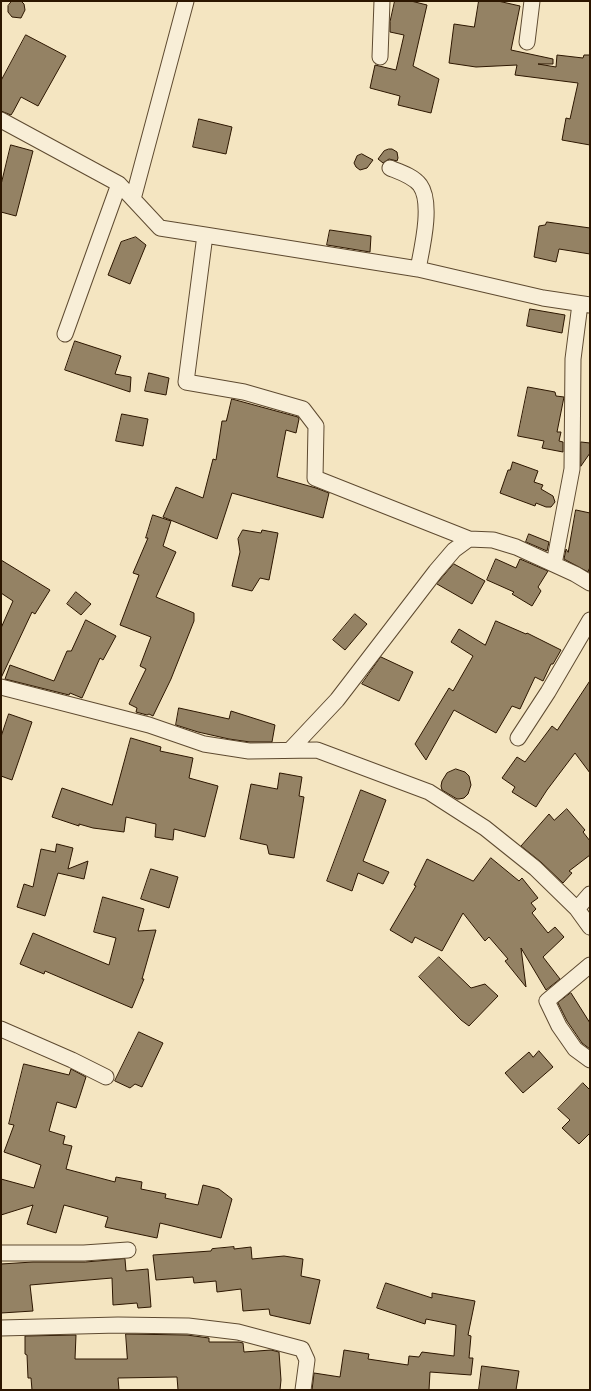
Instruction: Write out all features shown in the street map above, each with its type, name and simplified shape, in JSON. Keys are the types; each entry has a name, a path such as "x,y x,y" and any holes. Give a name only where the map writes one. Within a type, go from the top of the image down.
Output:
{"street":[{"path":"133,199 186,1"},
{"path":"380,57 382,1"},
{"path":"527,42 532,1"},
{"path":"1,120 119,184 160,228 418,269 543,298 585,304 573,359 572,469 554,564"},
{"path":"390,168 409,177 420,186 426,203 425,228 418,269"},
{"path":"65,334 119,184"},
{"path":"205,235 186,382 244,392 303,409 316,426 315,478 469,539 493,540 516,547 554,564 590,583"},
{"path":"290,750 337,700 436,571 454,550 469,539"},
{"path":"518,738 548,692 590,620"},
{"path":"1,687 149,725 204,744 249,751 317,750 429,792 485,828 535,868 577,909 590,927"},
{"path":"577,909 590,894"},
{"path":"590,965 547,1001 559,1026 571,1043 590,1060"},
{"path":"1,1029 72,1060 106,1077"},
{"path":"1,1253 84,1253 128,1250"},
{"path":"1,1328 118,1325 188,1326 238,1332 302,1348 307,1360 303,1390"}],"building":[{"path":"12,1 21,1 24,4 25,10 21,18 12,17 8,12 8,6"},
{"path":"395,1 411,1 427,5 413,66 439,79 431,113 398,105 400,96 370,88 375,65 396,70 404,35 390,32 390,22"},
{"path":"479,1 498,1 520,6 511,50 553,59 553,64 538,64 556,67 557,55 583,58 584,55 590,55 590,145 562,140 566,118 570,119 578,83 515,75 517,65 476,67 449,63 454,24 474,27"},
{"path":"26,35 66,56 38,106 21,97 11,115 1,111 1,81"},
{"path":"199,119 232,127 226,154 193,147"},
{"path":"11,145 33,151 16,216 1,212 1,185"},
{"path":"389,149 397,152 397,161 389,159 383,163 378,159 384,151"},
{"path":"362,154 373,160 367,168 360,170 354,163 357,156"},
{"path":"547,222 590,228 590,254 559,249 556,262 534,257 539,226 545,225"},
{"path":"330,230 371,236 370,252 327,245"},
{"path":"136,237 146,245 130,284 108,275 121,242"},
{"path":"530,309 565,315 562,333 527,326"},
{"path":"75,341 121,356 115,374 131,377 130,392 65,370"},
{"path":"149,373 169,378 166,395 145,391"},
{"path":"528,387 555,392 556,396 564,397 557,432 561,432 559,441 563,442 563,452 542,448 544,441 518,436"},
{"path":"232,399 298,417 299,419 296,433 286,430 277,477 329,493 323,518 232,493 217,539 163,517 176,487 203,498 213,459 216,460 222,421 226,421"},
{"path":"122,414 148,419 143,446 116,441"},
{"path":"581,442 590,443 590,453 581,466"},
{"path":"513,462 538,471 534,482 543,485 541,489 553,496 555,502 551,507 546,507 536,503 535,506 500,493 508,470 510,470"},
{"path":"576,510 590,513 590,567 588,572 564,559 566,549 568,552"},
{"path":"153,515 171,521 163,546 176,552 156,597 194,613 194,621 171,679 153,716 136,712 137,708 129,704 146,669 140,666 151,637 120,625 139,575 133,573 148,538 146,538"},
{"path":"243,530 261,533 262,530 278,533 269,580 260,578 252,591 232,586 240,552 238,539"},
{"path":"529,534 549,542 547,551 526,542"},
{"path":"496,559 516,568 520,559 548,571 538,587 541,591 532,606 512,594 514,592 487,580"},
{"path":"1,560 50,590 35,614 32,612 1,678 1,628 13,601 1,593"},
{"path":"454,564 485,581 472,604 437,584"},
{"path":"76,592 91,604 81,615 67,604"},
{"path":"355,614 367,624 345,650 333,640"},
{"path":"86,620 116,636 103,660 100,658 82,698 70,693 69,695 5,679 10,665 54,681 67,651 71,651"},
{"path":"496,621 526,634 527,633 561,650 553,664 551,664 543,681 535,677 520,709 512,706 496,733 454,710 426,760 415,744 449,688 453,691 473,656 451,642 459,629 485,645"},
{"path":"381,657 413,672 399,701 362,684"},
{"path":"590,681 590,773 575,753 536,807 512,792 515,787 502,778 517,757 525,762 552,726 557,730"},
{"path":"179,708 229,719 231,711 275,725 272,742 250,742 229,739 176,725"},
{"path":"9,714 32,722 12,780 1,776 1,737"},
{"path":"131,738 161,747 160,751 193,758 189,778 218,786 205,837 174,829 173,840 155,837 156,824 126,817 124,832 93,828 79,824 79,826 52,817 62,788 112,805"},
{"path":"456,769 465,772 469,776 471,785 468,794 464,798 459,799 442,790 441,786 447,773"},
{"path":"280,773 302,777 299,796 304,797 294,858 269,854 267,845 240,839 251,784 277,789"},
{"path":"361,790 386,800 363,861 389,872 383,884 358,873 352,891 327,881"},
{"path":"567,809 585,830 583,832 590,841 590,855 569,871 572,873 563,883 541,862 521,846 549,814 554,820"},
{"path":"57,844 73,848 68,869 88,861 84,879 58,873 45,916 17,907 24,884 33,887 41,849 55,852"},
{"path":"491,858 519,881 522,878 538,898 531,903 536,909 532,913 548,933 555,927 564,937 543,957 560,979 546,990 521,948 526,987 505,961 508,959 489,937 485,941 463,913 442,951 415,937 412,943 390,930 416,886 414,885 427,859 473,881"},
{"path":"151,869 178,877 169,908 141,899"},
{"path":"103,897 144,909 138,931 156,930 142,979 144,979 132,1008 45,971 44,974 20,964 33,933 109,965 116,938 94,932"},
{"path":"439,957 471,988 485,984 498,996 469,1026 461,1020 419,977"},
{"path":"571,993 590,1023 590,1049 582,1043 567,1021 558,1003"},
{"path":"139,1032 163,1043 142,1087 135,1084 130,1088 115,1081"},
{"path":"539,1051 553,1067 523,1093 505,1073 529,1052 533,1057"},
{"path":"24,1064 69,1075 71,1069 86,1077 76,1108 57,1102 49,1131 65,1136 63,1144 72,1146 66,1169 115,1182 116,1177 142,1182 141,1189 166,1194 165,1198 198,1205 203,1185 219,1189 232,1199 221,1238 160,1223 157,1238 105,1227 108,1217 64,1205 56,1233 27,1224 33,1205 1,1215 1,1179 34,1188 41,1165 4,1152 14,1125 9,1124"},
{"path":"583,1083 590,1090 590,1133 579,1144 562,1128 570,1120 558,1109"},
{"path":"234,1247 234,1249 251,1247 252,1259 284,1256 303,1259 301,1276 320,1280 310,1324 270,1315 269,1309 243,1311 241,1289 217,1292 216,1281 194,1283 193,1277 156,1280 153,1255 211,1251 212,1249"},
{"path":"125,1259 126,1271 148,1269 151,1307 138,1308 137,1303 113,1305 112,1278 30,1285 33,1311 1,1313 1,1264 33,1262 85,1262"},
{"path":"386,1283 432,1298 432,1293 475,1301 468,1335 471,1336 469,1358 473,1358 471,1375 430,1372 429,1390 312,1390 314,1373 340,1377 344,1350 369,1354 368,1359 408,1365 409,1356 419,1357 422,1352 454,1356 456,1325 426,1319 425,1324 377,1308"},
{"path":"126,1334 187,1335 209,1338 209,1342 243,1343 244,1352 271,1350 279,1352 281,1380 280,1390 178,1390 177,1377 118,1378 119,1390 32,1390 31,1378 28,1378 27,1355 25,1354 25,1336 76,1335 75,1359 127,1359"},
{"path":"482,1366 519,1371 516,1390 479,1390"}]}
